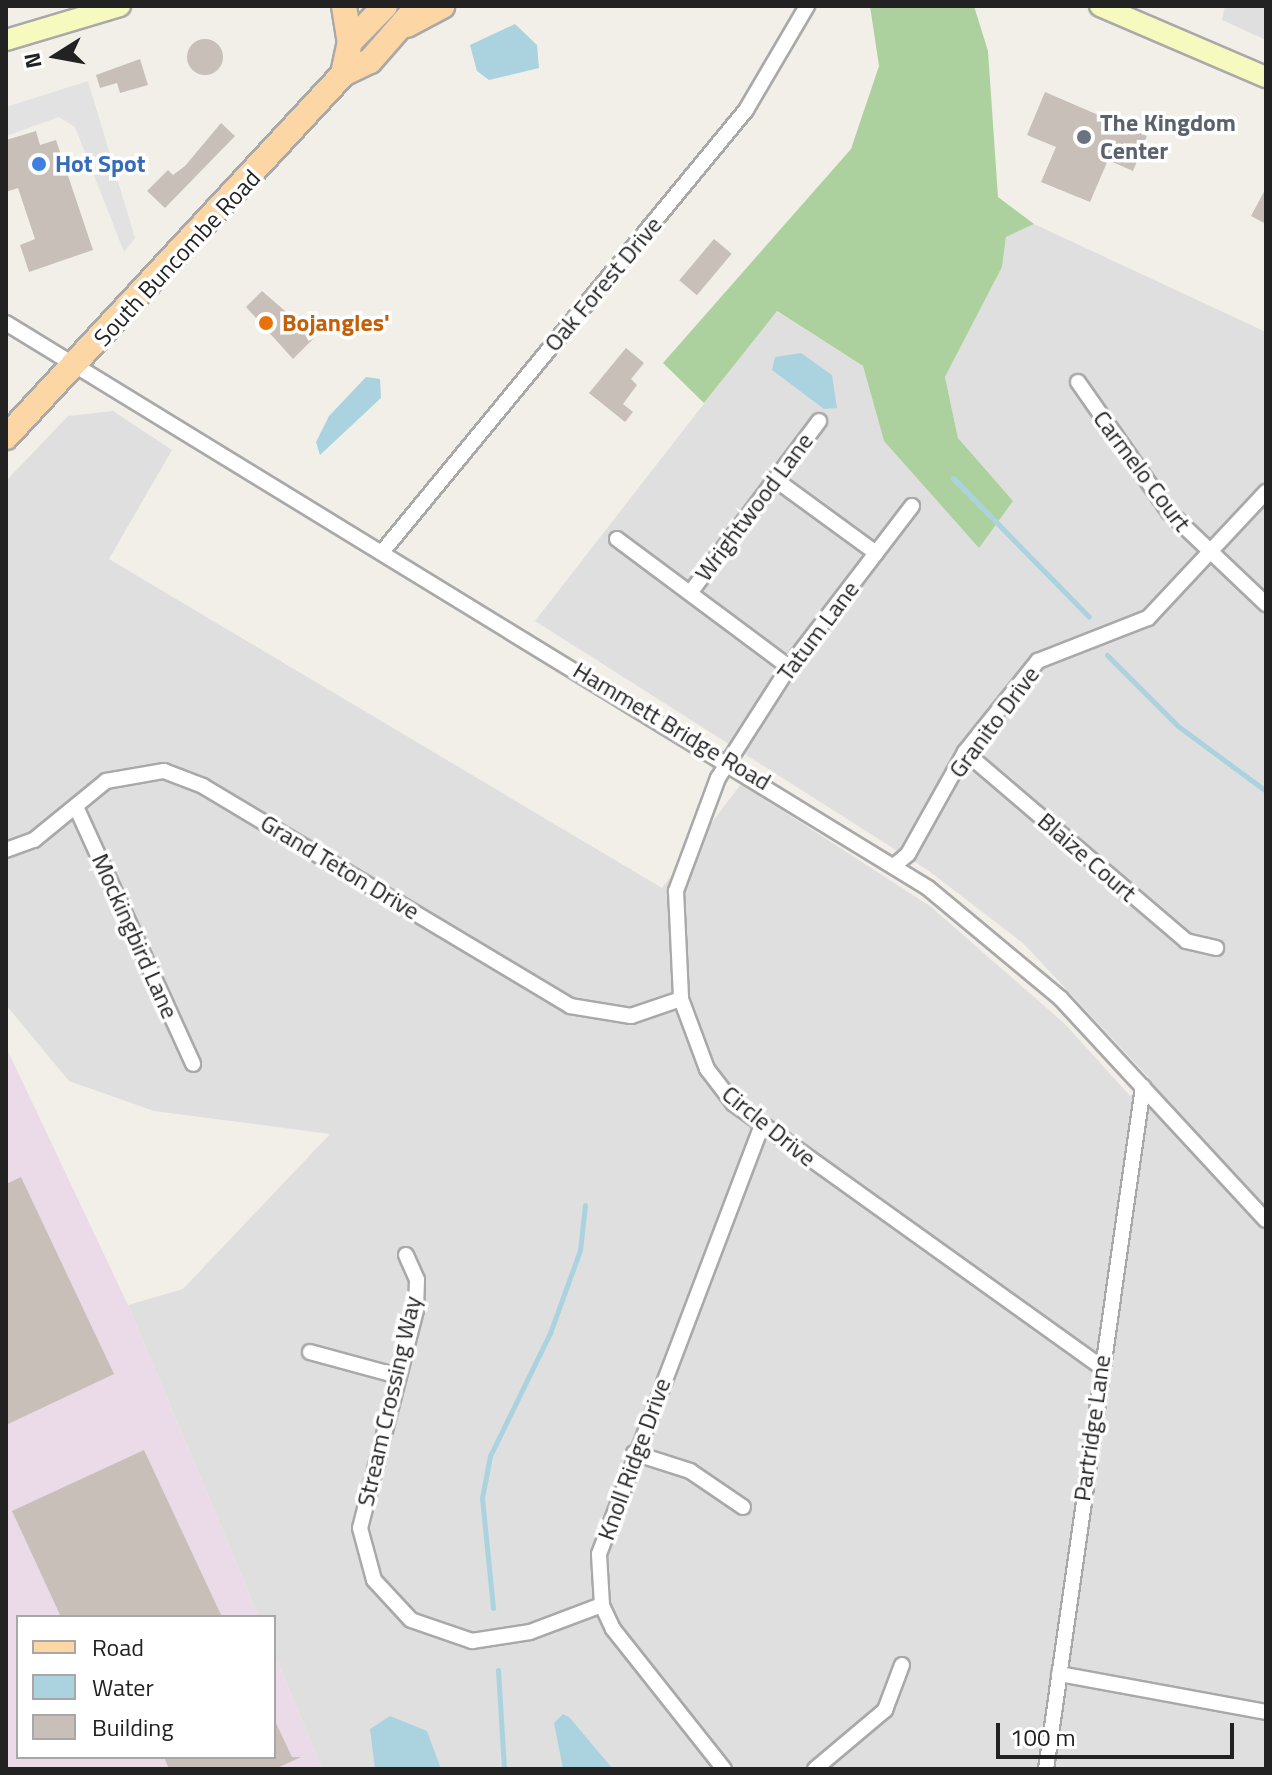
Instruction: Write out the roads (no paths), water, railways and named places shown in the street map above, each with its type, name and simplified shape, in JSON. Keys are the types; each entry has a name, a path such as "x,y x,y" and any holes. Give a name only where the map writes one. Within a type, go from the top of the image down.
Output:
{"main road":[{"path":"6,40 91,10 120,6"},
{"path":"343,74 350,42 344,6"},
{"path":"350,42 385,6"},
{"name":"South Buncombe Road","path":"6,437 343,74 370,61 418,6"},
{"path":"398,29 442,6"},
{"path":"1100,6 1266,77"}],"street":[{"name":"Oak Forest Drive","path":"383,551 746,110 807,6"},
{"name":"Hammett Bridge Road","path":"6,323 728,759 895,865 1020,960 1266,1220"},
{"name":"Carmelo Court","path":"1078,382 1121,451 1209,557 1266,604"},
{"name":"Wrightwood Lane","path":"690,593 819,421"},
{"path":"776,480 876,553"},
{"name":"Granito Drive","path":"895,865 908,854 965,752 1038,661 1148,618 1209,557 1266,492"},
{"name":"Tatum Lane","path":"728,759 789,667 912,506"},
{"path":"617,539 789,667"},
{"name":"Blaize Court","path":"965,752 1186,941 1216,948"},
{"name":"Circle Drive","path":"728,759 676,891 681,999 713,1078 762,1125 1101,1367"},
{"name":"Grand Teton Drive","path":"6,850 77,809 123,773 181,775 570,1006 622,1017 681,999"},
{"name":"Mockingbird Lane","path":"77,809 193,1064"},
{"name":"Partridge Lane","path":"1046,1769 1143,1087"},
{"name":"Knoll Ridge Drive","path":"724,1769 613,1629 602,1605 599,1554 634,1453 762,1125"},
{"name":"Stream Crossing Way","path":"406,1255 417,1280 416,1310 360,1528 374,1580 390,1601 431,1630 472,1641 530,1632 602,1605"},
{"path":"310,1352 398,1376"},
{"path":"634,1453 690,1471 743,1507"},
{"path":"815,1769 885,1710 902,1665"},
{"path":"1059,1674 1266,1712"}],"water":[{"path":"515,24 537,45 539,68 489,80 477,71 470,45"},
{"path":"801,353 832,375 837,408 824,409 772,370 775,357"},
{"path":"366,377 380,379 381,398 320,455 316,442 329,416"},
{"path":"563,1714 569,1717 613,1769 563,1769 554,1723"},
{"path":"390,1716 427,1731 441,1769 375,1769 370,1729"}],"waterway":[{"path":"953,478 1089,617"},
{"path":"1107,655 1178,726 1266,791"},
{"path":"493,1608 482,1498 490,1456 550,1333 580,1250 585,1205"},
{"path":"498,1670 504,1769"}],"place":[{"name":"The Kingdom Center","path":"1084,137"},
{"name":"Hot Spot","path":"39,164"},
{"name":"Bojangles'","path":"266,323"}]}
